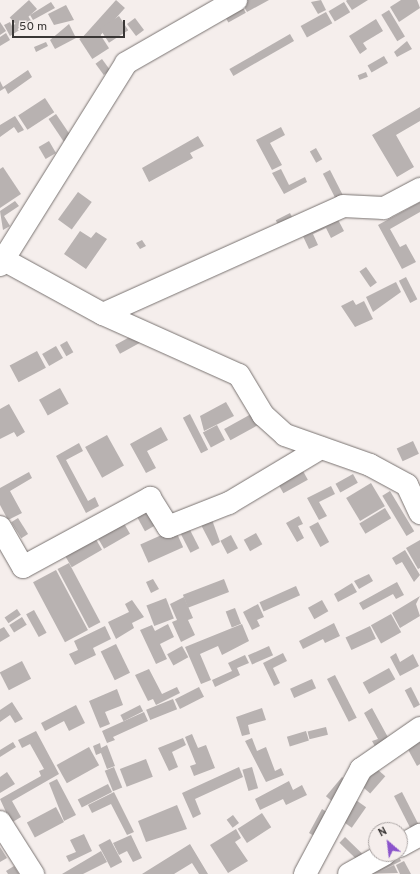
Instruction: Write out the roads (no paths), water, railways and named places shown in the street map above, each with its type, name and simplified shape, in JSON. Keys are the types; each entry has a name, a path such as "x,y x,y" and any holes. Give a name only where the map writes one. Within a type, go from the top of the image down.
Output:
{"street":[{"path":"236,0 126,63 3,263 103,314 239,375 263,415 285,435 370,465 413,484 420,514"},
{"path":"103,314 343,206 384,208 420,189"},
{"path":"0,527 23,566 150,498 168,527 229,503 320,448"},
{"path":"305,874 361,769 420,728"},
{"path":"0,822 33,874"},
{"path":"408,842 420,835"},
{"path":"349,874 371,862"}]}
